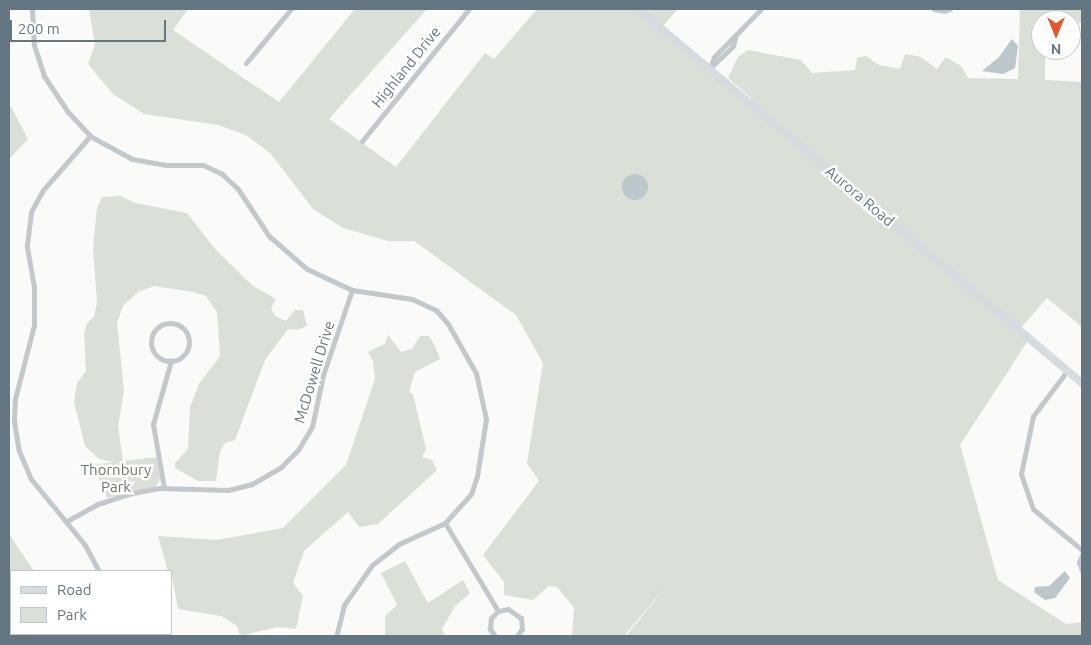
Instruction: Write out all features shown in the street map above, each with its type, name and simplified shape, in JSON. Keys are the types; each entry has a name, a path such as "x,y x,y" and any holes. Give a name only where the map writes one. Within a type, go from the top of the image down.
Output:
{"main road":[{"name":"Aurora Road","path":"638,9 1082,383"}],"street":[{"path":"32,9 34,45 44,76 68,112 90,136 115,152 142,162 196,164 216,170 233,182 261,226 288,255 319,276 352,290 412,299 431,307 448,324 478,378 486,419 477,476 468,499 445,523 399,544 372,565 344,605 336,636"},
{"path":"246,63 291,9"},
{"name":"Highland Drive","path":"362,141 470,9"},
{"path":"710,68 714,57 735,38 761,9"},
{"path":"934,9 944,11 950,9"},
{"path":"90,136 43,190 31,212 27,246 34,287 34,325 14,409 16,442 30,479 68,521 98,570"},
{"name":"McDowell Drive","path":"68,521 107,501 164,488 216,491 240,488 263,479 292,457 314,422 324,370 352,290"},
{"path":"164,488 153,424 170,361 186,353 190,342 181,327 170,324 159,327 152,343 159,358 170,361"},
{"path":"1067,371 1033,416 1021,474 1033,509 1082,550"},
{"path":"445,523 498,611"},
{"path":"1082,555 1079,562 1082,571"},
{"path":"495,636 490,624 498,611 508,609 518,614 522,624 517,636"}],"green space":[{"path":"89,9 188,9 173,30 279,102 355,9 427,9 329,119 396,167 485,53 494,59 537,9 678,9 661,28 749,102 752,99 728,78 738,57 748,50 801,60 812,73 855,70 857,58 866,56 879,65 900,69 905,54 921,57 937,69 946,57 961,66 968,78 1018,79 1020,9 1082,9 1082,23 1081,10 1031,10 1031,60 1045,60 1045,80 1082,82 1082,327 1047,298 1019,330 1029,339 960,445 998,580 1066,624 1082,622 1082,636 626,636 668,584 624,636 572,636 574,608 557,587 549,586 533,600 504,595 504,582 483,555 539,481 527,463 543,363 516,315 414,241 388,241 343,228 313,209 271,154 246,135 218,125 144,114 113,94 88,64 95,44"},
{"path":"9,103 28,139 9,159"},
{"name":"Thornbury Park","path":"121,196 135,203 187,213 216,250 253,286 276,299 271,309 275,316 286,321 295,310 303,310 307,326 297,330 288,329 265,360 235,440 225,443 220,451 216,481 198,481 175,468 175,463 188,449 190,407 199,384 220,356 217,312 206,296 193,292 154,286 138,292 123,306 117,323 124,391 118,426 123,461 157,457 160,480 155,487 107,498 93,465 113,462 99,459 85,446 74,402 77,383 86,371 84,333 87,323 94,317 97,302 93,248 97,208 102,197"},
{"path":"388,335 401,352 412,349 420,336 429,336 436,348 440,359 415,372 409,392 413,394 426,449 422,457 432,460 437,470 378,524 359,527 348,512 304,551 293,583 303,596 296,629 278,627 240,636 237,626 221,616 178,609 172,570 168,570 158,536 217,540 283,528 346,465 375,379 373,361 368,352 385,344"},
{"path":"9,534 33,570 10,570 10,635 50,636 9,636"},
{"path":"405,561 428,603 463,580 470,593 455,606 442,629 445,636 385,636 385,616 397,605 381,573"},
{"path":"126,635 165,635 165,636"}],"shaded area":[{"path":"1012,39 1018,46 1015,68 1003,74 982,71 999,57"},
{"path":"635,174 644,178 648,187 644,196 635,200 626,196 622,187 626,178"},
{"path":"1065,571 1070,578 1055,598 1045,600 1034,592 1035,587 1049,586"}]}
